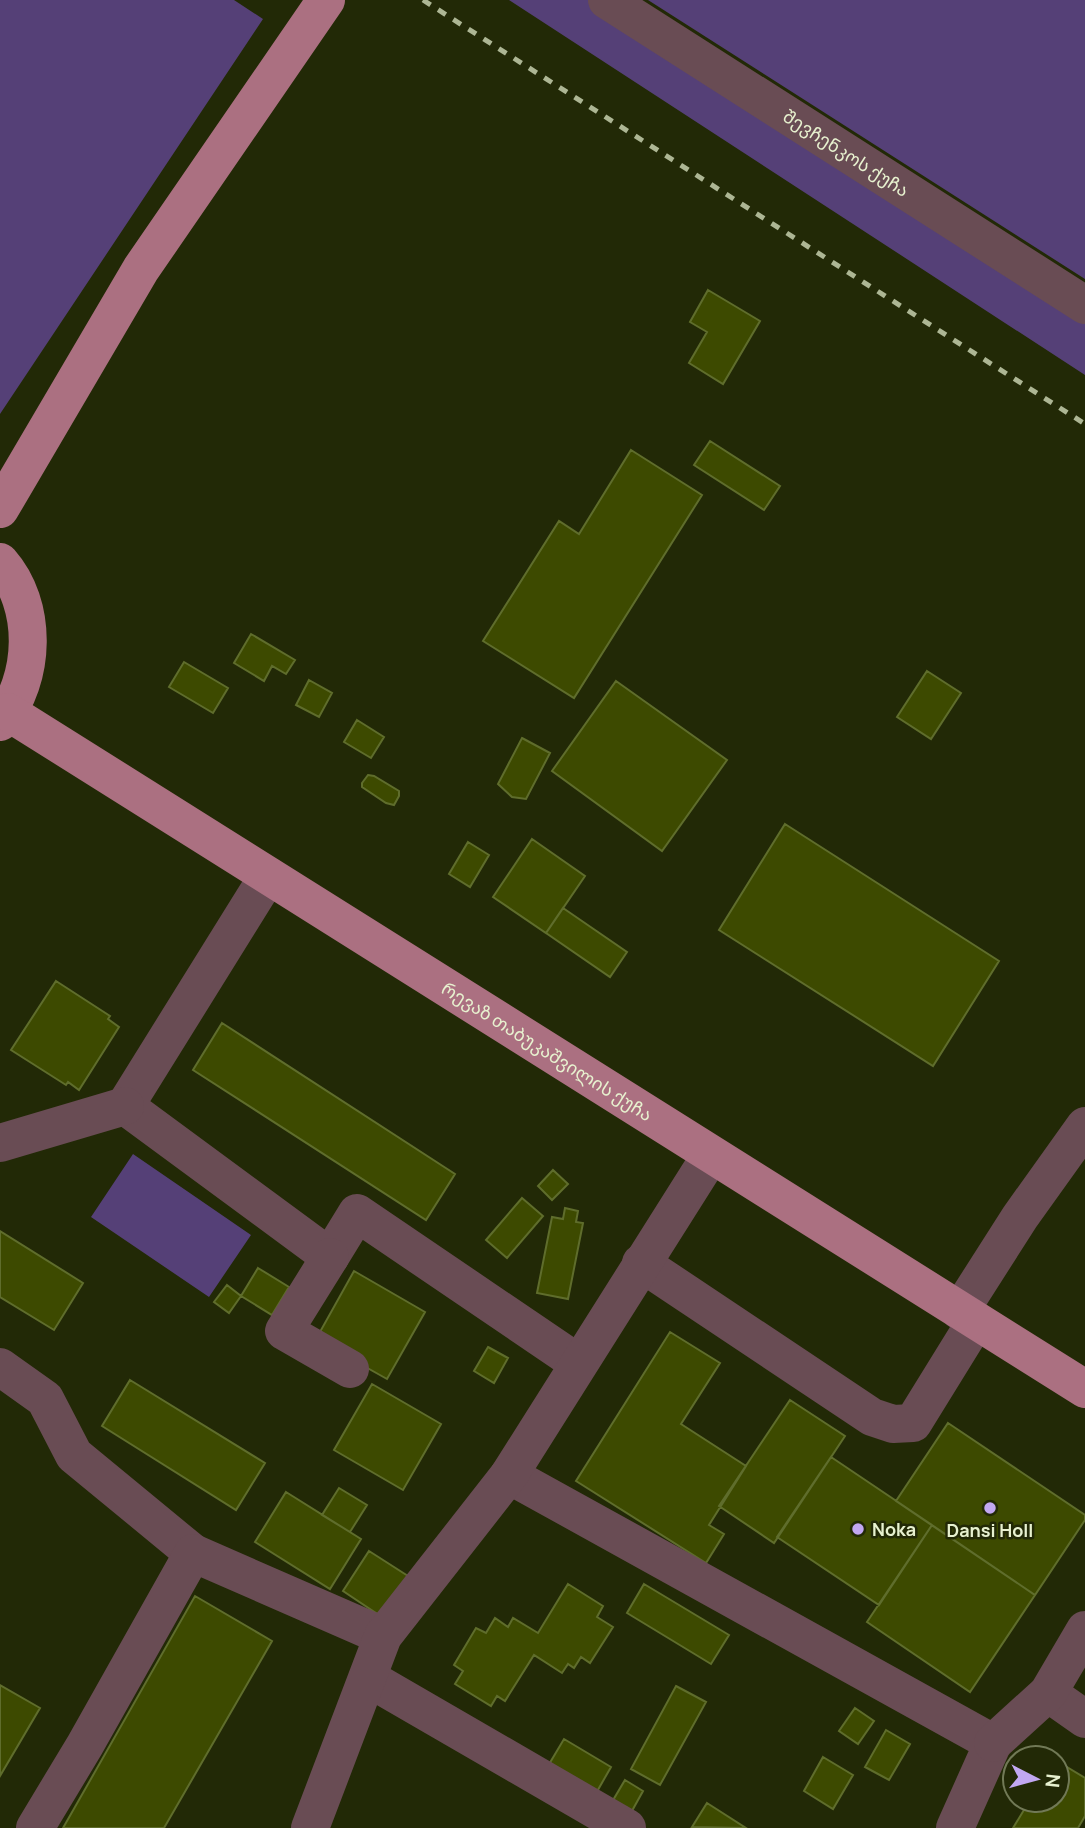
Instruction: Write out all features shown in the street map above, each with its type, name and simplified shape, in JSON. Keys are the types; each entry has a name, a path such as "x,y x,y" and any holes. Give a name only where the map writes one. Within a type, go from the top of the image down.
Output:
{"main road":[{"path":"0,509 141,270 326,0"},
{"path":"0,562 22,602 28,639 24,676 4,717"},
{"name":"რევაზ თაბუკაშვილის ქუჩა","path":"4,717 268,876 1085,1390"}],"street":[{"name":"შევჩენკოს ქუჩა","path":"607,0 1085,305"},
{"path":"0,1143 125,1106 268,876"},
{"path":"125,1106 330,1257"},
{"path":"641,1264 872,1417 893,1424 913,1423 1020,1217 1085,1125"},
{"path":"310,1828 383,1636 509,1475 711,1155"},
{"path":"350,1369 284,1331 357,1213 578,1363"},
{"path":"0,1367 45,1399 74,1455 193,1553 383,1636"},
{"path":"509,1475 993,1743"},
{"path":"36,1828 193,1553"},
{"path":"955,1828 993,1743 1048,1693 1085,1630"},
{"path":"368,1678 627,1828"},
{"path":"1048,1693 1085,1719"}],"shaded area":[{"path":"0,0 234,0 263,19 0,414"},
{"path":"509,0 607,0 1085,305 1085,375"},
{"path":"648,0 1085,0 1085,279"},
{"path":"133,1154 251,1235 209,1297 91,1217"}],"building":[{"path":"708,290 760,321 723,384 689,363 707,332 690,322"},
{"path":"710,441 780,486 764,510 694,465"},
{"path":"631,450 702,495 574,698 483,641 559,521 579,534"},
{"path":"251,634 295,660 286,674 272,666 264,681 234,663"},
{"path":"184,662 228,688 213,713 169,687"},
{"path":"927,671 961,693 931,739 897,717"},
{"path":"309,680 332,693 319,717 296,705"},
{"path":"616,681 727,760 662,851 552,771"},
{"path":"357,720 384,737 371,758 344,742"},
{"path":"522,738 550,753 526,799 512,797 498,784"},
{"path":"368,775 399,791 394,805 386,803 362,787"},
{"path":"785,824 999,961 933,1066 719,930"},
{"path":"532,839 585,876 546,933 493,897"},
{"path":"468,842 489,855 470,887 449,874"},
{"path":"563,908 627,952 610,977 546,933"},
{"path":"56,981 110,1016 108,1019 119,1027 79,1090 68,1082 66,1085 11,1050"},
{"path":"222,1023 455,1174 426,1220 193,1070"},
{"path":"553,1170 568,1184 552,1200 538,1186"},
{"path":"522,1198 543,1216 507,1258 486,1240"},
{"path":"565,1208 578,1211 576,1222 583,1223 568,1299 537,1293 552,1217 563,1219"},
{"path":"0,1231 83,1283 54,1330 0,1297"},
{"path":"258,1268 289,1287 272,1315 241,1296"},
{"path":"354,1271 425,1312 387,1379 316,1339"},
{"path":"227,1285 241,1296 229,1313 214,1302"},
{"path":"670,1332 720,1363 681,1424 746,1466 709,1525 724,1534 706,1563 576,1481"},
{"path":"488,1347 508,1358 494,1383 474,1371"},
{"path":"130,1380 265,1463 236,1510 102,1426"},
{"path":"372,1384 441,1424 403,1490 334,1450"},
{"path":"790,1400 845,1436 774,1543 719,1506"},
{"name":"Dansi Holl","path":"948,1423 1085,1515 1085,1520 1035,1595 896,1501"},
{"path":"831,1457 932,1525 879,1605 777,1537"},
{"path":"339,1488 367,1505 350,1532 322,1515"},
{"path":"286,1492 361,1539 330,1589 255,1542"},
{"path":"932,1525 1035,1595 970,1692 867,1622"},
{"path":"369,1551 408,1576 382,1617 343,1591"},
{"path":"568,1584 603,1606 597,1617 613,1627 590,1663 581,1657 574,1668 568,1664 562,1673 534,1655 505,1701 497,1696 491,1706 455,1684 463,1671 454,1665 476,1628 486,1633 495,1618 508,1627 513,1618 538,1633"},
{"path":"644,1584 729,1635 711,1664 627,1613"},
{"path":"195,1596 272,1641 164,1828 63,1828"},
{"path":"0,1685 40,1708 0,1776"},
{"path":"676,1686 706,1702 660,1785 631,1769"},
{"path":"855,1708 874,1721 858,1744 839,1731"},
{"path":"886,1730 910,1744 889,1780 865,1767"},
{"path":"564,1739 611,1767 595,1795 548,1766"},
{"path":"823,1757 853,1775 833,1809 804,1791"},
{"path":"1071,1770 1085,1778 1085,1816 1078,1828 1013,1828 1022,1814 1071,1814"},
{"path":"625,1780 643,1791 628,1818 609,1807"},
{"path":"707,1803 746,1828 692,1827"}],"railway":[{"path":"423,0 1085,424"}],"place":[{"name":"Dansi Holl","path":"990,1508"},
{"name":"Noka","path":"858,1529"}]}
